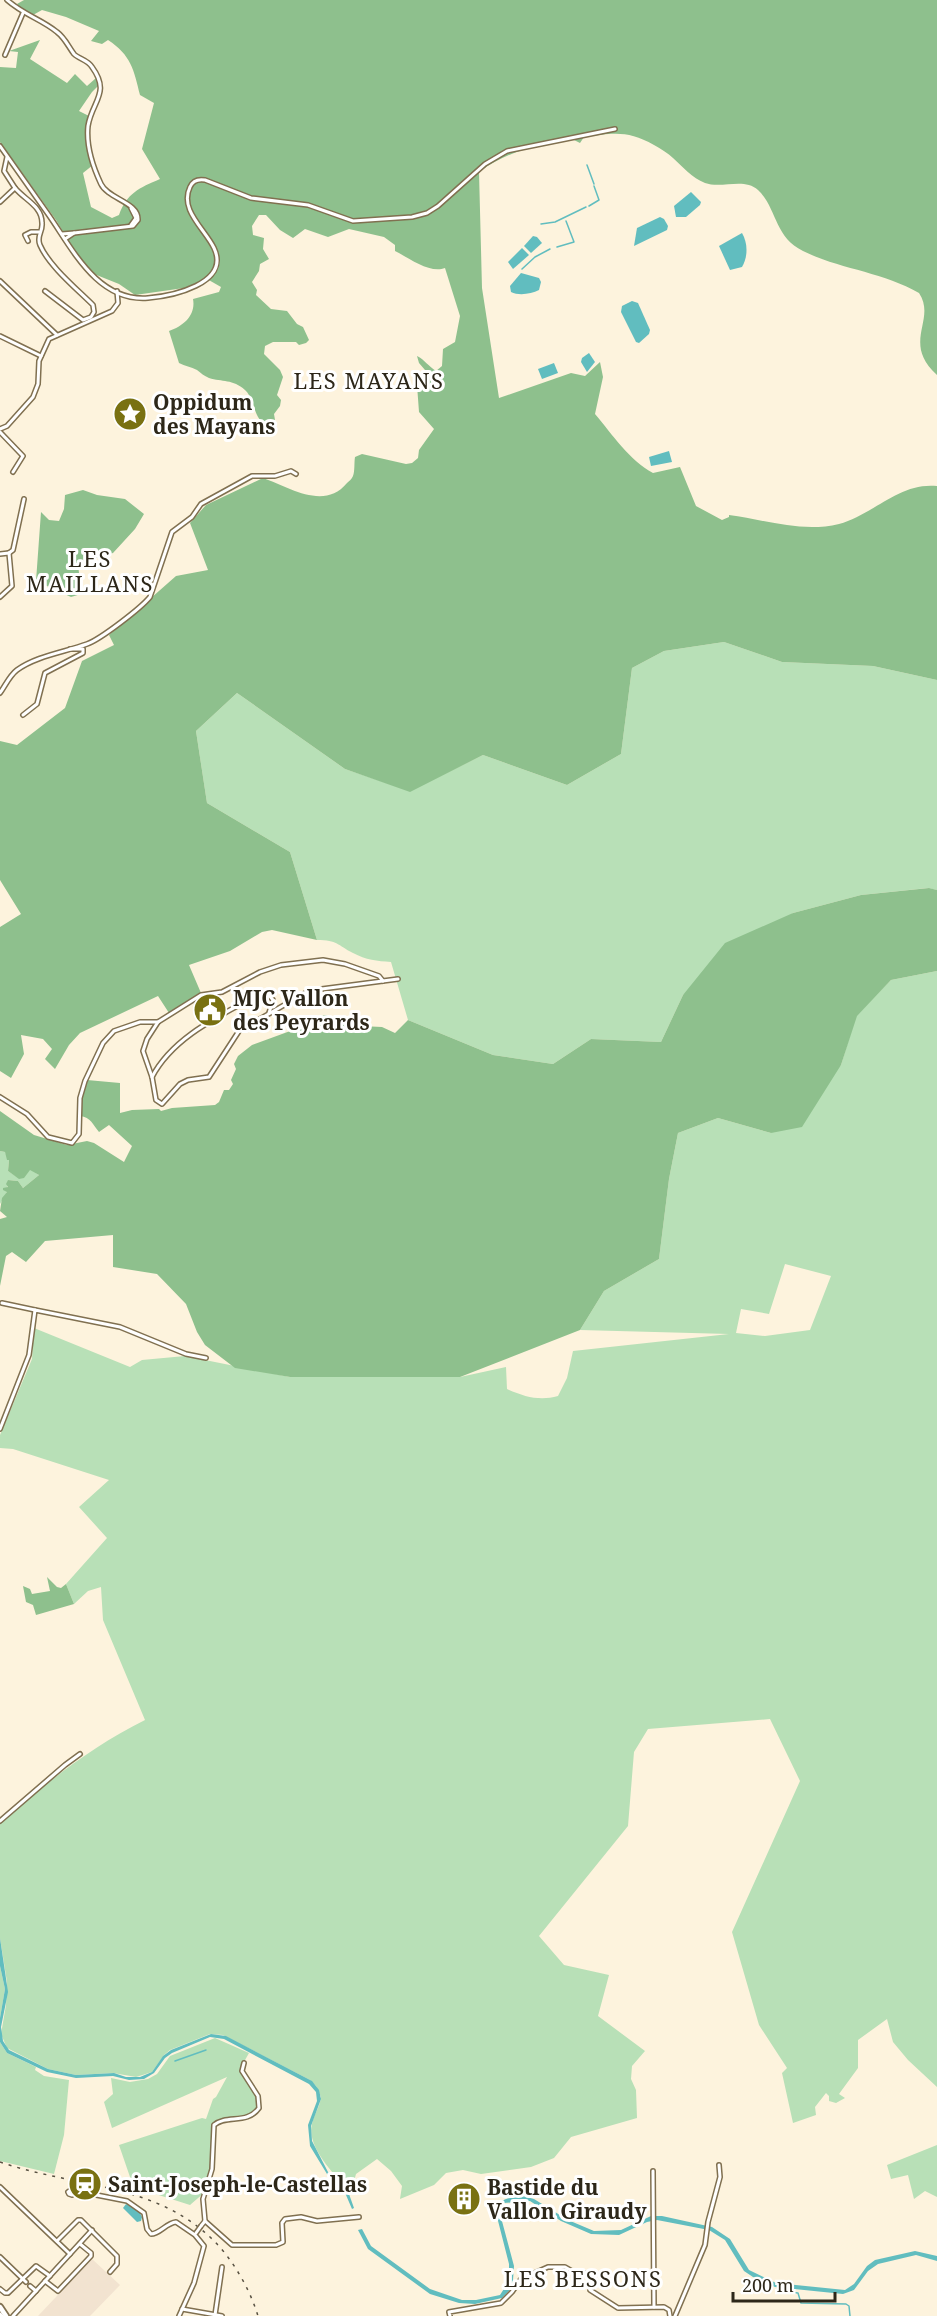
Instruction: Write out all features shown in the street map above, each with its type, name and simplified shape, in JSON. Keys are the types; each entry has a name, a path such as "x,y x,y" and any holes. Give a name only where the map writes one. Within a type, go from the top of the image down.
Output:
{"main road":[{"path":"0,2307 6,2316"}],"street":[{"path":"7,0 23,13 57,32 68,43 74,54 89,63 99,77 101,91 89,123 89,149 102,186 130,207 136,218 128,226 62,234"},
{"path":"5,56 23,13"},
{"path":"0,146 85,267 101,283 117,291 147,298 191,289 210,276 214,268 216,253 192,215 188,203 190,187 196,180 206,180 257,200 317,207 353,221 412,217 427,213 438,206 484,164 507,151 615,129"},
{"path":"7,157 4,171 24,199 36,207 41,214 43,224 39,232 41,248 93,304 96,318"},
{"path":"0,202 15,188"},
{"path":"28,241 25,235 39,232"},
{"path":"65,239 74,233"},
{"path":"0,281 57,335"},
{"path":"45,291 83,320 94,312"},
{"path":"13,472 23,456 0,430 13,420 33,397 38,384 38,366 49,339 117,307 117,291"},
{"path":"0,336 42,357"},
{"path":"0,693 16,671 57,652 95,639 145,604 150,597 172,532 192,517 201,504 252,476 275,476 291,471 296,474"},
{"path":"0,554 13,550 24,499"},
{"path":"0,597 12,586 9,553"},
{"path":"23,715 29,713 37,704 45,673 83,653 83,649 57,652"},
{"path":"383,981 379,976 334,961 323,960 281,965 260,972 222,992 201,995 158,1022 143,1047 156,1100 160,1104 165,1103 180,1084 188,1080 208,1077 235,1035 268,1014 314,990 399,979"},
{"path":"152,1077 163,1058 196,1031 263,992 270,995 273,1000 268,1014"},
{"path":"0,1097 27,1114 48,1137 72,1143 78,1137 81,1095 105,1039 114,1031 132,1024 144,1021 158,1022"},
{"path":"2,1303 120,1327 186,1354 206,1358"},
{"path":"0,1429 29,1355 35,1311"},
{"path":"0,1821 81,1754"},
{"path":"244,2063 242,2071 255,2090 260,2104 256,2112 249,2117 218,2121 214,2125 212,2169 203,2199 205,2221 232,2245 276,2245 283,2242 282,2223 285,2218 301,2217 317,2221 358,2217"},
{"path":"675,2316 708,2234 708,2222 720,2177 719,2165"},
{"path":"653,2171 654,2307"},
{"path":"0,2187 70,2254"},
{"path":"75,2191 118,2199 133,2205 144,2213 147,2229 151,2234 156,2234 168,2223 178,2223 196,2234 204,2246 197,2274 179,2316"},
{"path":"57,2241 78,2219 92,2230 118,2258 117,2264 110,2272"},
{"path":"196,2234 205,2221"},
{"path":"13,2316 92,2230"},
{"path":"45,2281 58,2291 91,2256 91,2253 80,2244"},
{"path":"0,2257 24,2280"},
{"path":"0,2289 8,2293 36,2266 50,2276"},
{"path":"449,2314 499,2304 509,2297 520,2279 554,2266 590,2274 590,2290 618,2308 667,2308 670,2316"},
{"path":"215,2315 222,2267"},
{"path":"30,2286 36,2291"},
{"path":"182,2309 222,2316"}],"shaded area":[{"path":"92,2259 120,2285 90,2316 38,2316"}],"green space":[{"path":"24,0 937,0 937,375 927,363 922,352 920,342 924,313 919,293 891,280 803,251 786,238 764,197 752,186 705,183 692,175 669,154 645,140 620,134 584,137 580,143 572,139 535,147 512,154 479,172 482,288 499,398 571,373 585,376 600,362 603,377 595,414 637,462 653,473 680,467 696,506 722,520 729,515 784,525 811,527 839,524 910,489 937,486 937,680 873,666 782,662 724,642 664,651 632,668 621,754 567,785 483,755 410,792 345,769 237,693 196,731 207,803 290,852 317,940 272,930 262,932 230,951 189,965 201,993 169,1013 158,996 80,1033 69,1045 55,1069 45,1059 52,1049 43,1039 21,1035 24,1054 11,1078 0,1071 0,927 21,914 0,880 0,741 17,745 65,708 82,661 114,645 109,635 176,576 208,570 190,523 206,505 263,478 306,494 328,495 338,491 351,479 355,457 362,454 406,464 418,458 419,450 434,429 419,412 417,385 425,378 425,370 417,356 436,371 442,366 443,349 455,342 460,316 445,268 433,269 413,261 395,251 395,245 384,237 349,229 328,237 305,229 293,238 280,230 266,215 259,215 252,226 253,235 264,238 263,249 269,259 260,264 259,271 252,282 257,290 256,295 271,309 287,311 297,324 303,327 309,340 299,345 296,342 273,342 265,346 264,354 280,370 283,377 277,395 281,400 280,406 274,414 275,420 272,426 261,421 249,395 241,386 209,378 179,363 169,331 180,326 191,315 193,299 219,292 221,287 207,279 184,288 135,295 119,284 94,274 80,260 56,220 0,142 0,67 16,68 18,52 9,51 40,40 30,59 67,83 75,74 87,86 96,78 99,85 79,111 89,116 87,141 93,165 83,173 91,207 112,218 119,215 130,196 160,179 142,149 154,103 140,95 133,71 122,51 108,40 102,44 91,41 99,31 42,10 33,15 24,11 17,4"},
{"path":"83,490 97,495 125,499 144,514 135,529 113,553 78,563 81,594 71,597 36,581 41,512 49,520 59,521 64,509 65,495"},
{"path":"724,642 782,662 873,666 937,680 937,890 928,888 861,895 793,913 683,995 661,1042 591,1039 553,1064 493,1055 408,1020 391,962 367,959 333,942 317,940 290,852 207,803 196,731 237,693 345,769 410,791 483,755 567,785 621,754 632,668 664,651"},
{"path":"929,888 937,890 937,971 891,980 857,1016 841,1065 802,1127 771,1133 718,1118 678,1133 669,1179 659,1259 604,1291 580,1330 460,1377 290,1377 235,1368 205,1345 186,1304 157,1274 113,1267 113,1235 45,1241 26,1262 12,1252 6,1256 0,1286 0,1219 7,1217 0,1211 2,1198 7,1192 3,1188 8,1187 6,1184 8,1180 18,1181 23,1188 39,1175 30,1170 24,1178 19,1179 8,1171 9,1160 5,1152 0,1151 0,1111 34,1135 67,1145 87,1141 94,1143 124,1162 132,1146 109,1125 99,1132 89,1120 80,1116 82,1095 87,1080 120,1083 120,1113 132,1110 159,1109 161,1111 215,1105 219,1102 224,1090 229,1090 233,1084 231,1080 238,1056 252,1045 293,1030 317,1017 326,1015 361,1026 382,1027 395,1033 408,1020 493,1055 553,1064 591,1039 661,1042 683,995 725,943 793,913 861,895"},
{"path":"937,971 937,2087 908,2060 893,2042 887,2019 858,2040 858,2068 839,2094 845,2098 836,2103 829,2101 826,2093 815,2107 816,2115 793,2123 782,2073 787,2068 759,2025 732,1932 800,1781 770,1719 648,1729 634,1752 628,1826 539,1936 564,1965 609,1975 598,2016 645,2051 632,2066 631,2079 636,2090 637,2118 571,2137 554,2158 531,2167 481,2174 463,2170 446,2173 434,2185 400,2199 402,2186 391,2171 377,2159 356,2174 351,2192 324,2161 313,2142 312,2124 321,2097 316,2086 310,2080 223,2035 210,2034 170,2050 152,2072 136,2077 113,2073 76,2075 48,2069 7,2048 1,2034 7,1982 0,1938 0,1824 69,1767 106,1742 145,1720 103,1620 101,1587 88,1591 74,1604 66,1584 107,1538 79,1507 109,1480 13,1449 0,1448 0,1435 32,1359 34,1328 130,1367 142,1360 185,1356 290,1377 460,1377 506,1367 507,1389 539,1398 558,1396 567,1378 573,1351 729,1334 580,1330 604,1291 659,1259 669,1179 678,1133 718,1118 771,1133 841,1065 856,1016 891,980","holes":["785,1264 831,1276 810,1330 765,1336 736,1333 741,1309 769,1314"]},
{"path":"0,1151 5,1152 9,1160 8,1171 17,1177 30,1169 39,1175 23,1188 18,1181 8,1180 7,1192 0,1204"},
{"path":"47,1577 57,1587 61,1588 66,1584 74,1604 36,1615 33,1605 26,1602 23,1586 30,1589 32,1594 50,1591"},
{"path":"0,1966 5,1989 0,2018"},
{"path":"215,2038 249,2053 240,2069 256,2095 258,2107 245,2117 216,2120 213,2124 211,2173 205,2192 190,2205 143,2190 130,2177 119,2145 202,2118 206,2119 213,2099 227,2077 112,2128 104,2102 113,2094 111,2078 130,2082 148,2079 157,2074 170,2056"},
{"path":"0,2042 7,2053 36,2067 35,2070 44,2076 69,2080 64,2135 54,2174 0,2161"},
{"path":"937,2145 937,2197 925,2191 914,2199 908,2175 891,2179 887,2165"}],"water":[{"path":"691,192 701,202 700,205 686,217 676,217 674,206"},
{"path":"660,217 668,226 667,230 634,246 637,228"},
{"path":"742,233 746,246 745,259 742,267 730,270 719,246"},
{"path":"533,236 542,243 531,253 524,246"},
{"path":"522,248 529,255 513,269 508,262"},
{"path":"521,273 539,278 541,282 539,290 525,294 511,292 510,286"},
{"path":"632,301 638,303 650,330 649,334 639,343 636,342 621,312 622,306"},
{"path":"589,353 595,362 587,372 581,362 582,358"},
{"path":"554,363 558,373 542,379 538,369"},
{"path":"669,451 672,462 651,466 649,457"},
{"path":"0,1938 8,1992 1,2027 3,2041 9,2050 48,2069 76,2075 114,2073 126,2077 140,2077 152,2072 163,2056 171,2050 211,2034 226,2036 312,2081 319,2090 321,2099 311,2126 312,2141 328,2172 349,2194 354,2208 352,2209 346,2195 327,2174 310,2146 308,2125 317,2101 316,2092 309,2084 224,2039 210,2037 172,2053 165,2058 154,2073 144,2079 129,2080 113,2076 76,2078 47,2072 7,2053 0,2042 0,2018 5,1989 0,1966"},
{"path":"523,2196 534,2199 568,2220 594,2231 621,2230 651,2216 662,2216 712,2227 730,2239 749,2270 776,2283 845,2290 854,2284 867,2266 875,2260 915,2251 937,2256 937,2261 916,2255 878,2264 868,2271 854,2290 843,2294 775,2287 744,2271 725,2240 709,2230 657,2220 647,2222 619,2235 591,2234 561,2221 530,2201 504,2203 499,2210 514,2266 513,2280 510,2290 502,2298 475,2304 459,2303 430,2294 368,2249 358,2230 362,2229 371,2246 430,2289 462,2300 476,2300 500,2295 509,2281 509,2264 495,2209 503,2200"},
{"path":"126,2204 139,2211 141,2221 137,2222 123,2208"}],"waterway":[{"path":"587,165 594,184"},
{"path":"589,206 599,200 594,186"},
{"path":"541,224 555,222 586,207"},
{"path":"557,247 574,242 566,221"},
{"path":"522,269 535,257 550,249"},
{"path":"175,2061 206,2050"},
{"path":"779,2286 781,2291 798,2293 801,2303 846,2304 849,2306 850,2316"}],"railway":[{"path":"0,2162 120,2191 176,2212 201,2229 224,2252 244,2282 258,2316"}],"place":[{"name":"Oppidum des Mayans","path":"130,414"},
{"name":"MJC Vallon des Peyrards","path":"210,1010"},
{"name":"Saint-Joseph-le-Castellas","path":"85,2184"},
{"name":"Bastide du Vallon Giraudy","path":"464,2199"}],"district":[{"name":"LES MAYANS","path":"369,380"},
{"name":"LES MAILLANS","path":"90,570"},
{"name":"LES BESSONS","path":"583,2278"}]}
